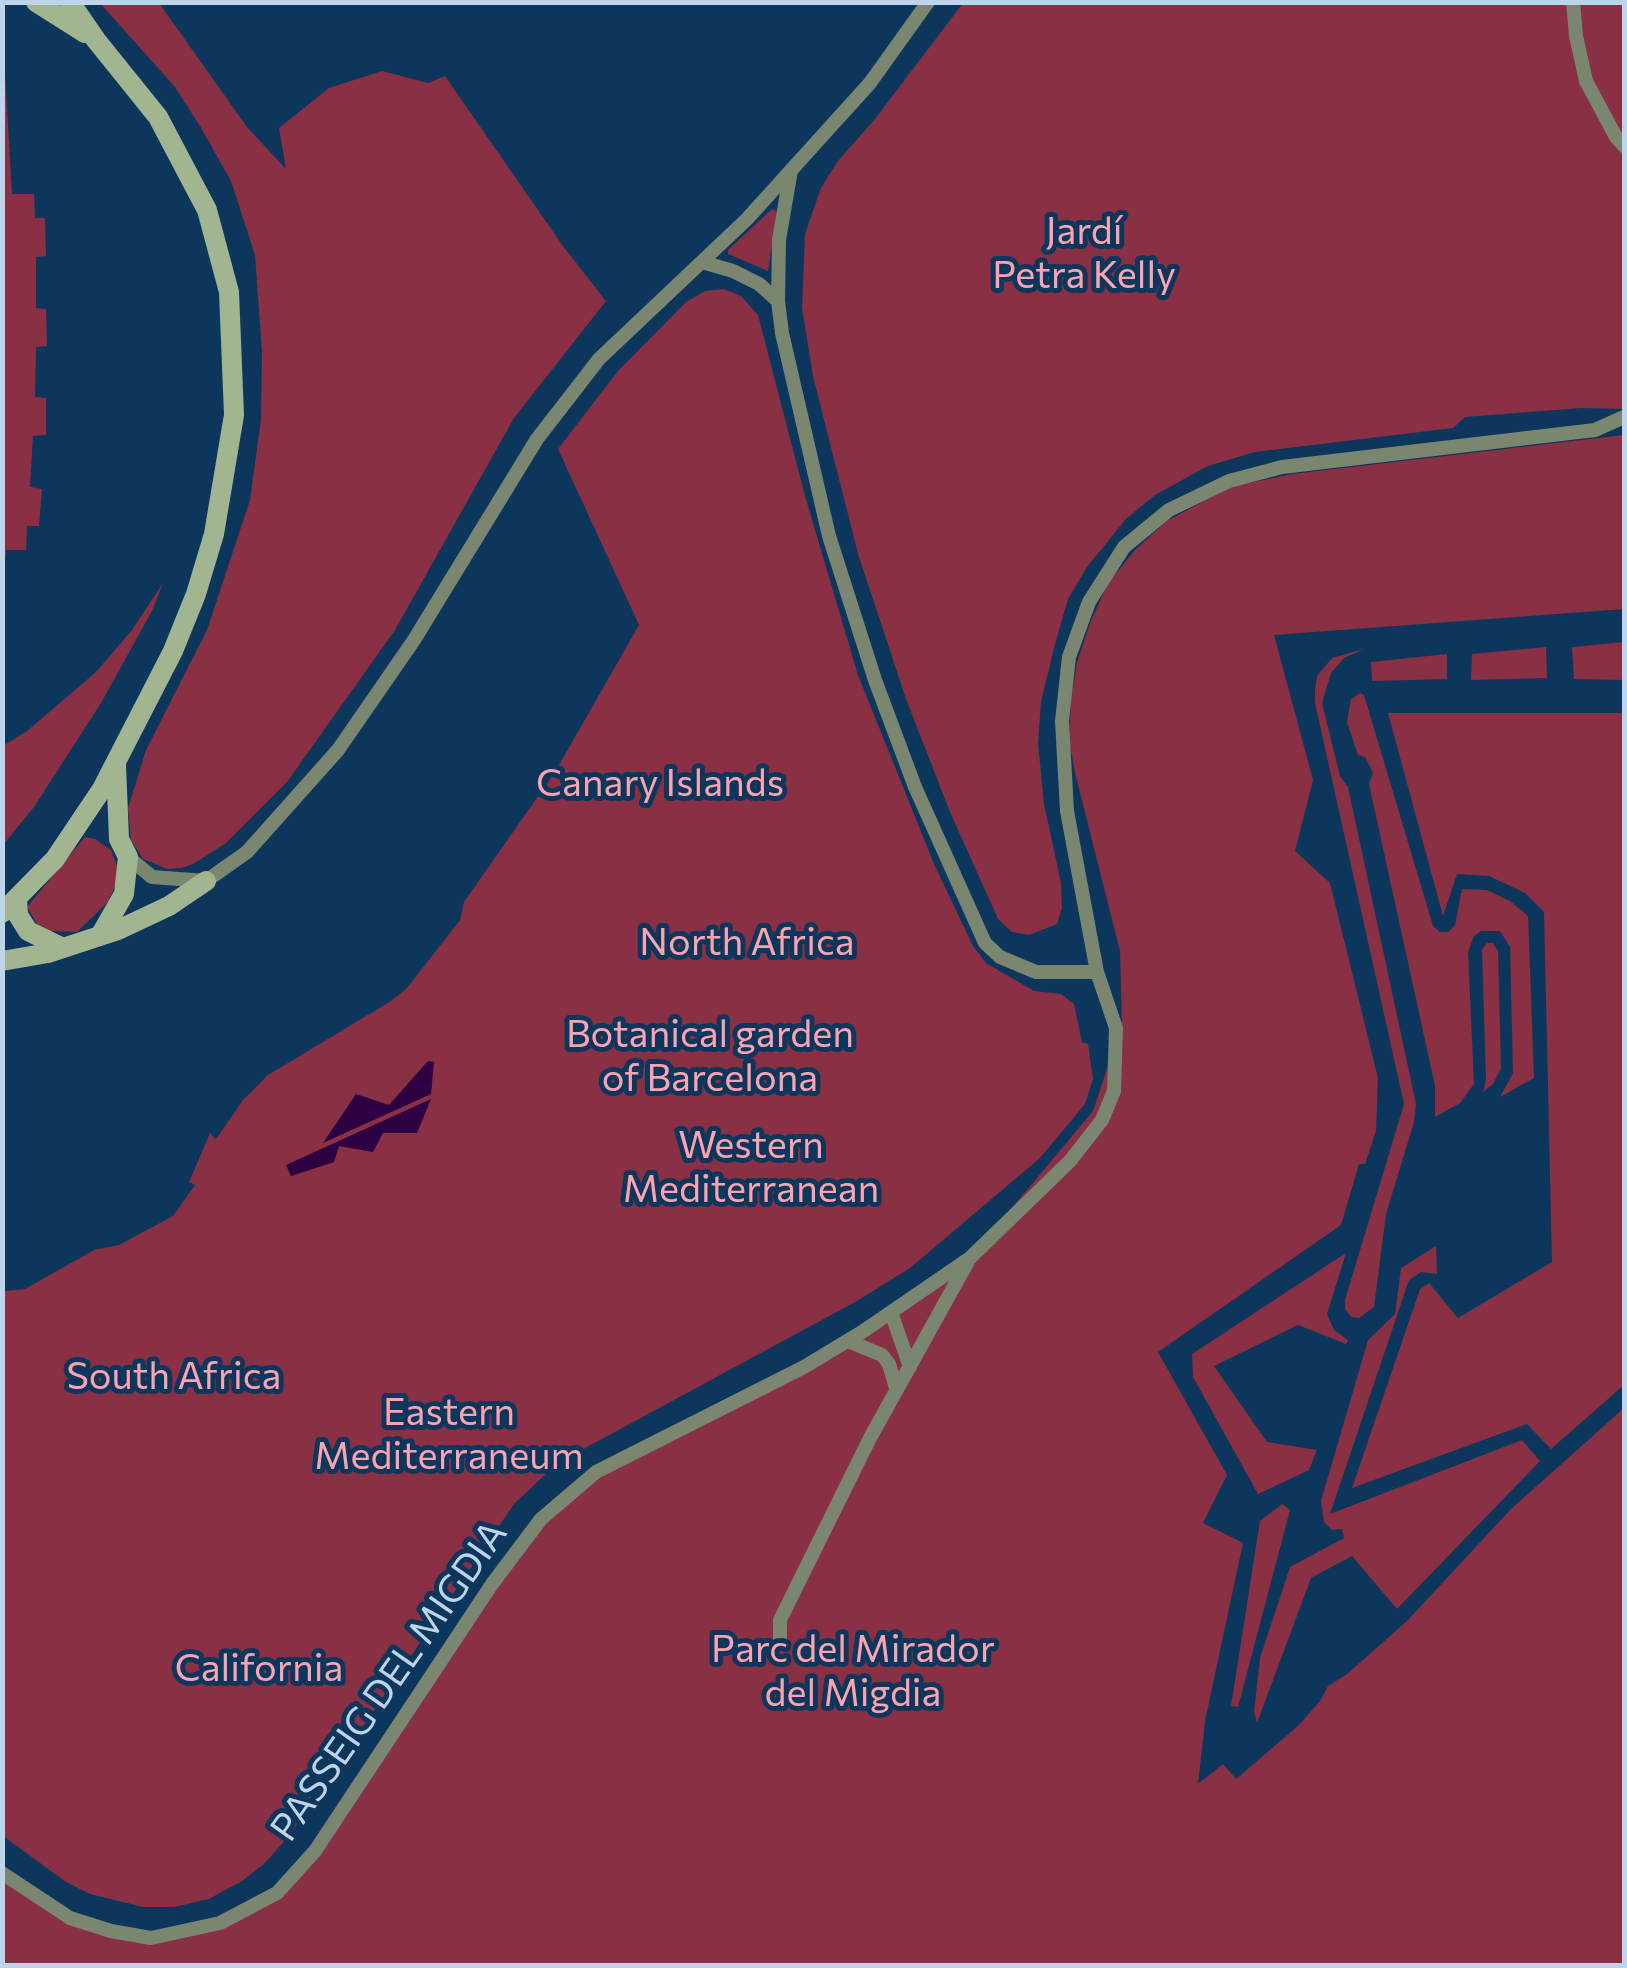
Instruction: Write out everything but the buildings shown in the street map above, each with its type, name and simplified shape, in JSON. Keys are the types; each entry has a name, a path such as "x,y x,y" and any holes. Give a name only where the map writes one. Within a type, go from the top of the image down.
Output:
{"street":[{"path":"36,2 96,40"},
{"path":"62,948 28,932 10,906 54,860 77,827 116,763 173,651 209,551 234,415 229,292 207,210 158,116 70,2"},
{"path":"2,961 100,936 168,906 246,852 338,750 414,640 537,439 599,359 702,262 791,170 870,84 928,2"},
{"path":"1572,2 1586,81 1624,146"},
{"path":"791,170 778,240 782,333 829,536 875,680 915,787 984,942 1000,957 1025,968 1047,973 1097,972"},
{"path":"702,262 759,284 778,301"},
{"name":"PASSEIG DEL MIGDIA","path":"2,1872 70,1918 151,1938 220,1923 277,1893 314,1850 492,1584 541,1519 596,1472 804,1367 891,1312 970,1258 1070,1160 1102,1120 1114,1092 1116,1028 1097,972 1067,811 1062,722 1069,657 1089,602 1124,547 1169,510 1229,481 1282,467 1595,430 1624,418"},
{"path":"100,936 124,894 116,763"},
{"path":"77,827 102,830 152,877 206,882"},
{"path":"780,1638 780,1620 902,1378 970,1258"},
{"path":"891,1312 902,1378"},
{"path":"848,1341 882,1355 902,1378"}],"green space":[{"path":"100,3 159,3 247,127 286,169 279,128 329,88 382,71 428,83 445,76 606,301 514,418 395,630 287,782 226,843 182,868 167,869 143,859 131,840 128,808 146,750 207,630 250,500 261,419 262,352 255,255 231,181 200,126 175,87"},
{"name":"Jardí Petra Kelly","path":"963,3 1624,3 1624,409 1581,408 1465,417 1453,428 1255,452 1208,466 1155,495 1126,519 1087,567 1068,599 1041,702 1038,743 1044,804 1061,883 1062,908 1057,924 1029,935 1012,932 998,919 950,812 906,699 858,554 813,376 802,308 805,234 821,188"},
{"path":"3,72 12,194 34,194 35,218 45,218 46,256 36,257 36,308 46,309 47,346 36,347 35,397 46,398 46,435 33,436 30,487 42,489 39,526 27,526 26,550 6,550 3,588"},
{"path":"772,209 777,212 768,271 728,254 728,250"},
{"name":"Botanical garden of Barcelona","path":"724,289 741,296 758,315 805,496 858,675 934,864 973,946 986,963 1034,991 1061,994 1074,1004 1082,1042 1088,1044 1093,1079 1085,1104 1040,1158 910,1268 548,1472 514,1504 365,1724 343,1746 342,1758 289,1836 264,1864 209,1899 174,1907 143,1907 90,1894 66,1882 3,1836 3,1291 25,1289 94,1250 119,1245 173,1216 195,1185 189,1182 210,1133 216,1139 243,1100 268,1075 407,988 460,920 464,902 555,772 639,625 558,449 618,371 686,302 705,291"},
{"name":"Parc del Mirador del Migdia","path":"1624,435 1624,609 1274,635 1313,780 1295,851 1330,883 1378,1078 1376,1131 1365,1164 1359,1164 1341,1225 1158,1352 1227,1475 1203,1523 1243,1543 1205,1721 1198,1784 1223,1764 1236,1779 1299,1725 1328,1686 1407,1621 1511,1509 1624,1408 1624,1965 3,1965 2,1873 70,1918 151,1937 220,1923 277,1893 541,1519 596,1472 804,1367 970,1258 1093,1111 1122,1024 1120,951 1075,773 1069,740 1071,701 1077,662 1091,621 1108,583 1136,549 1167,521 1230,487 1292,474"},
{"path":"163,583 152,611 101,703 34,807 3,845 3,746 27,731 96,672 132,630"},
{"path":"1624,642 1624,680 1574,679 1572,647"},
{"path":"1546,647 1547,678 1471,680 1472,654"},
{"path":"1364,649 1344,658 1331,673 1322,703 1340,776 1348,787 1416,1104 1386,1214 1374,1307 1359,1318 1351,1317 1345,1300 1404,1104 1315,689 1317,676 1332,658"},
{"path":"1447,654 1447,679 1372,681 1371,662"},
{"path":"1360,693 1364,695 1433,926 1448,932 1455,925 1462,889 1487,890 1510,901 1528,916 1534,1078 1500,1097 1513,1073 1510,947 1500,931 1481,931 1474,936 1468,952 1474,1084 1460,1103 1435,1117 1435,1086 1369,784 1373,773 1365,757 1358,755 1347,722 1351,699"},
{"path":"1388,713 1624,713 1624,1385 1551,1449 1527,1424 1352,1488 1420,1289 1429,1283 1458,1318 1552,1262 1544,912 1525,893 1489,876 1457,874 1443,916"},
{"path":"85,837 111,850 118,879 108,902 77,932 50,931 37,924 27,907"},
{"path":"1487,943 1493,943 1498,951 1501,1068 1493,1084 1483,1092 1486,1080 1482,950"},
{"path":"1436,1246 1437,1274 1421,1272 1409,1280 1330,1514 1522,1440 1540,1461 1397,1609 1352,1556 1311,1578 1257,1723 1254,1711 1260,1658 1290,1567 1344,1538 1342,1529 1332,1530 1324,1522 1321,1501 1368,1340 1395,1314 1401,1268"},
{"path":"1346,1253 1327,1314 1334,1330 1348,1340 1346,1344 1298,1325 1214,1366 1267,1442 1317,1450 1309,1470 1258,1494 1193,1377 1192,1354"},
{"path":"1282,1504 1290,1510 1238,1707 1231,1706 1260,1521"}],"shaded area":[{"path":"428,1061 434,1062 431,1094 323,1143 356,1094 389,1105"},
{"path":"431,1099 417,1133 383,1133 373,1152 339,1146 334,1162 291,1176 286,1165"}],"park label":[{"name":"Canary Islands","path":"660,783"},
{"name":"North Africa","path":"747,942"},
{"name":"Western Mediterranean","path":"751,1167"},
{"name":"South Africa","path":"174,1376"},
{"name":"Eastern Mediterraneum","path":"449,1434"},
{"name":"California","path":"259,1668"}]}
